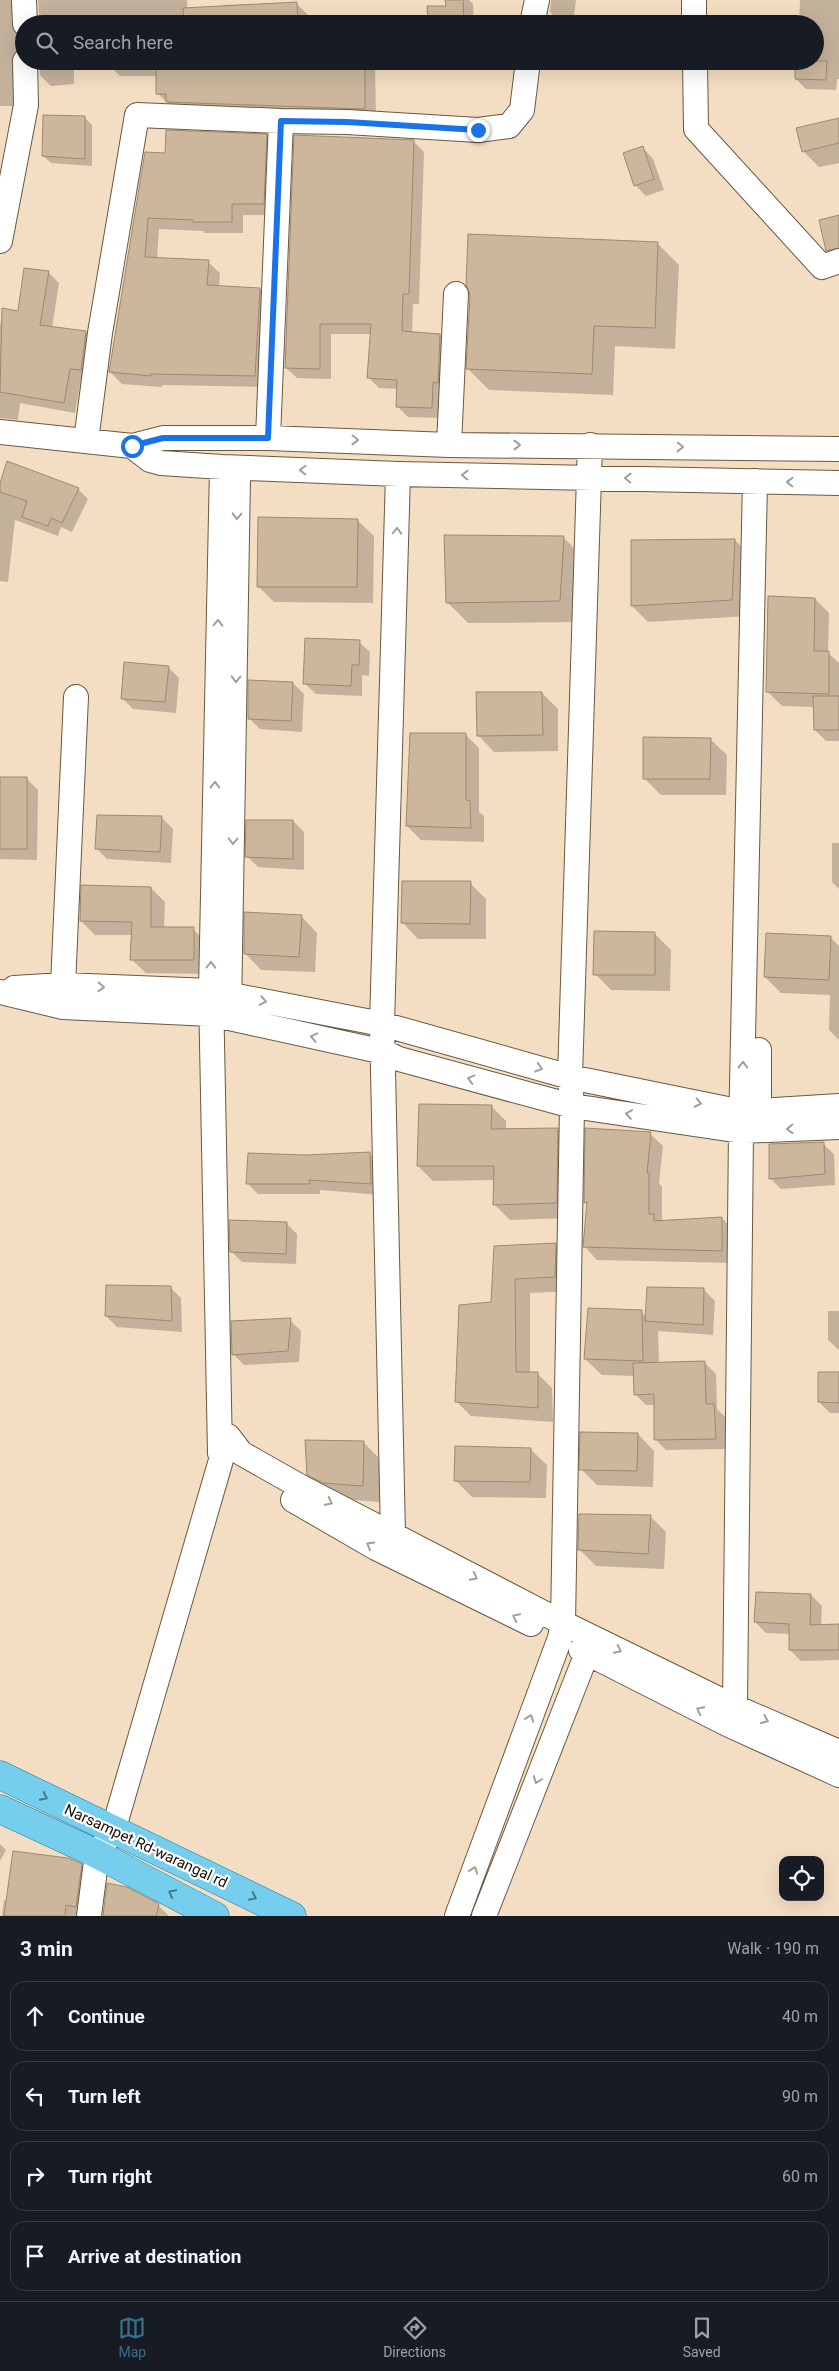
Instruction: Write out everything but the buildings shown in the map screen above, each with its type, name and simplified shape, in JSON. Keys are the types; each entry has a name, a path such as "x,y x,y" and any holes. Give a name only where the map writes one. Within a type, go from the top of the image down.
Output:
{"main road":[{"name":"Narsampet Rd-warangal rd","path":"0,1775 292,1916"},
{"name":"Narsampet Rd-warangal rd","path":"0,1809 97,1854 215,1916"}],"street":[{"path":"24,0 25,15"},
{"path":"534,15 537,0"},
{"path":"694,0 694,15"},
{"path":"0,241 26,105 25,70"},
{"path":"86,442 100,333 137,115 347,122 478,130 509,126 522,110 527,70"},
{"path":"695,70 696,129 822,267 839,262"},
{"path":"268,438 281,121"},
{"path":"449,445 456,294"},
{"path":"0,432 132,446 163,438 268,438 449,445 839,449"},
{"path":"132,446 150,460 161,463 230,467 407,474 839,483"},
{"path":"457,1916 561,1631 581,1107 578,1078 597,446"},
{"path":"88,1916 97,1854 113,1831 231,1455 220,1004 230,467"},
{"path":"393,1535 390,1026 407,474"},
{"path":"735,1707 750,1121 760,481"},
{"path":"63,985 76,697"},
{"path":"0,990 63,985 390,1026 578,1078 750,1121 839,1106"},
{"path":"0,990 63,1007 220,1004 391,1056 581,1107 839,1127"},
{"path":"231,1455 393,1535 561,1631 587,1653 727,1724 839,1776"},
{"path":"231,1455 376,1548 839,1752"},
{"path":"484,1916 587,1653"}],"route":[{"path":"132,446 163,438 268,438 281,121 347,122 478,130"}]}
